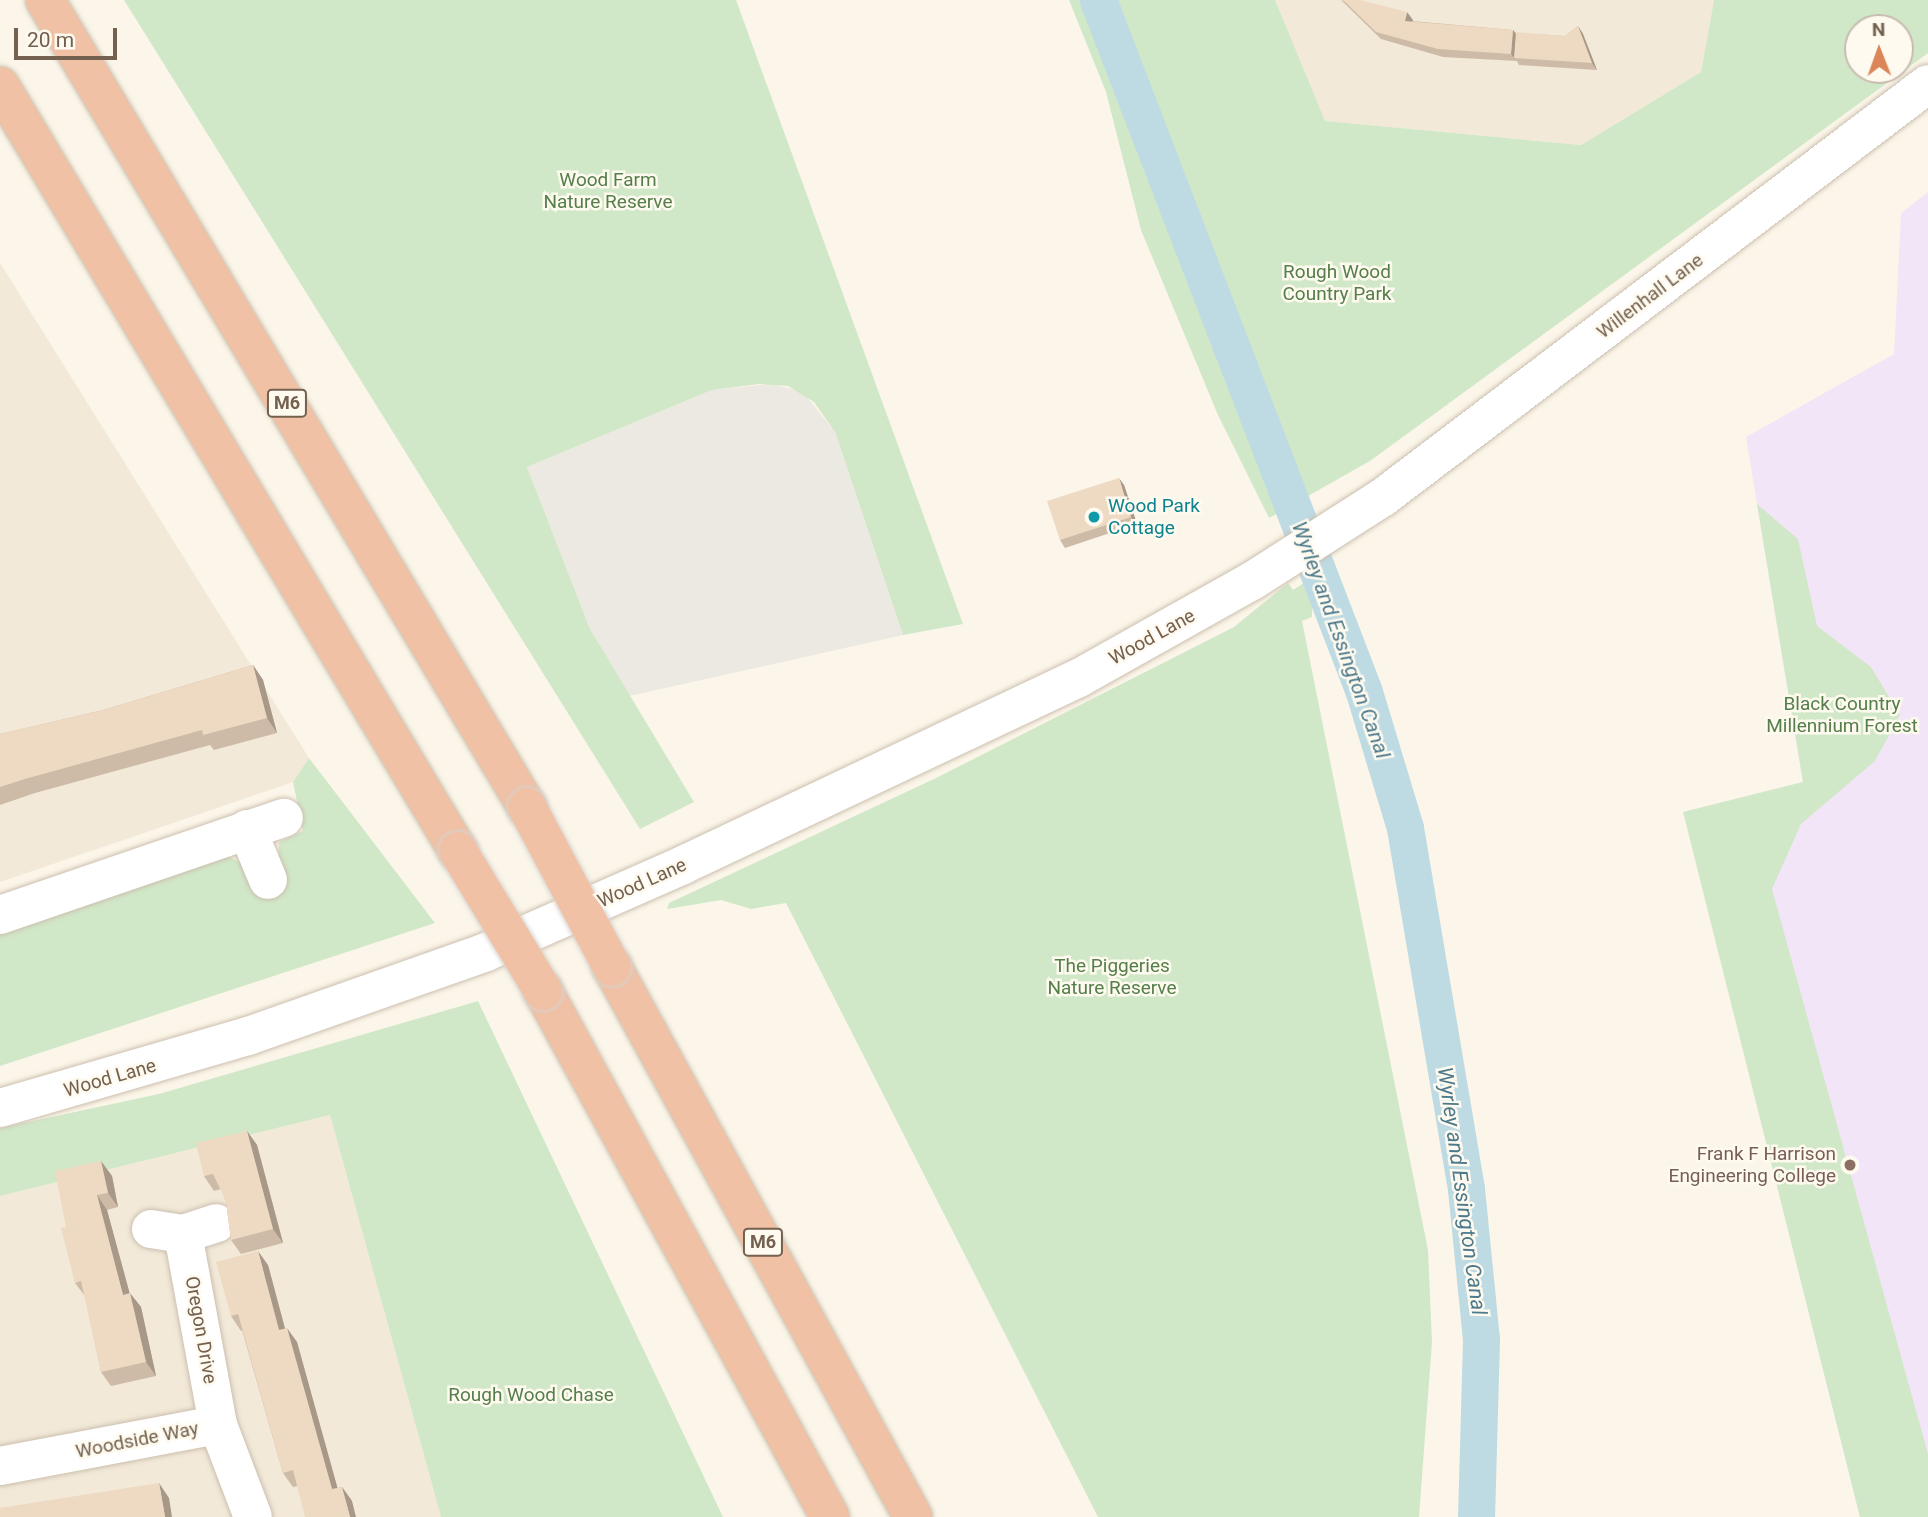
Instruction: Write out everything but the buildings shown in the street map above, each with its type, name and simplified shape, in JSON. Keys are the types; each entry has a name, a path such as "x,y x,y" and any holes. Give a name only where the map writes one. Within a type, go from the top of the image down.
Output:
{"highway":[{"name":"M6","path":"45,0 527,807 913,1517"},
{"path":"0,86 543,991 830,1517"}],"street":[{"name":"Willenhall Lane","path":"1252,581 1370,504 1928,84"},
{"name":"Wood Lane","path":"0,1108 248,1036 486,952 683,865 1079,678 1252,581"},
{"path":"0,915 284,818"},
{"path":"247,829 268,880"},
{"name":"Oregon Drive","path":"183,1229 218,1425"},
{"name":"Woodside Way","path":"0,1466 218,1425 253,1517"}],"shaded area":[{"path":"1275,0 1714,0 1701,72 1581,145 1324,121"},
{"name":"Frank F Harrison Engineering College","path":"1928,192 1928,1517 1860,1517 1684,812 1803,782 1746,437 1894,354 1901,213"},
{"path":"0,263 309,758 293,782 0,882"},
{"path":"772,384 803,392 835,432 903,635 629,696 590,629 527,467 712,390"},
{"path":"330,1115 441,1517 0,1517 0,1196"}],"green space":[{"name":"Wood Farm Nature Reserve","path":"124,0 736,0 963,624 903,635 835,432 814,402 788,386 759,384 712,390 527,467 590,629 694,802 640,829"},
{"name":"Rough Wood Country Park","path":"1069,0 1275,0 1325,121 1581,145 1701,72 1714,0 1928,0 1928,53 1914,63 1914,14 1844,14 1844,84 1886,84 1370,461 1269,518 1218,415 1141,230 1106,92"},
{"name":"Black Country Millennium Forest","path":"1757,504 1798,539 1817,626 1871,667 1900,715 1875,761 1801,824 1772,889 1928,1454 1928,1517 1860,1517 1683,812 1803,782"},
{"name":"The Piggeries Nature Reserve","path":"1313,577 1312,617 1302,621 1428,1250 1432,1342 1419,1517 1098,1517 786,903 751,909 721,900 667,909 669,903 936,778 1234,627 1288,583 1293,590"},
{"path":"309,758 435,923 0,1066 0,933 224,854 278,882 279,842 303,831 293,782"},
{"name":"Rough Wood Chase","path":"478,1001 723,1517 441,1517 330,1115 0,1196 0,1128 159,1094"}],"waterway":[{"name":"Wyrley and Essington Canal","path":"1098,0 1364,692 1405,828 1466,1189 1481,1339 1476,1517"}],"place":[{"name":"Wood Park Cottage","path":"1094,517"},
{"name":"Frank F Harrison Engineering College","path":"1850,1165"}]}
